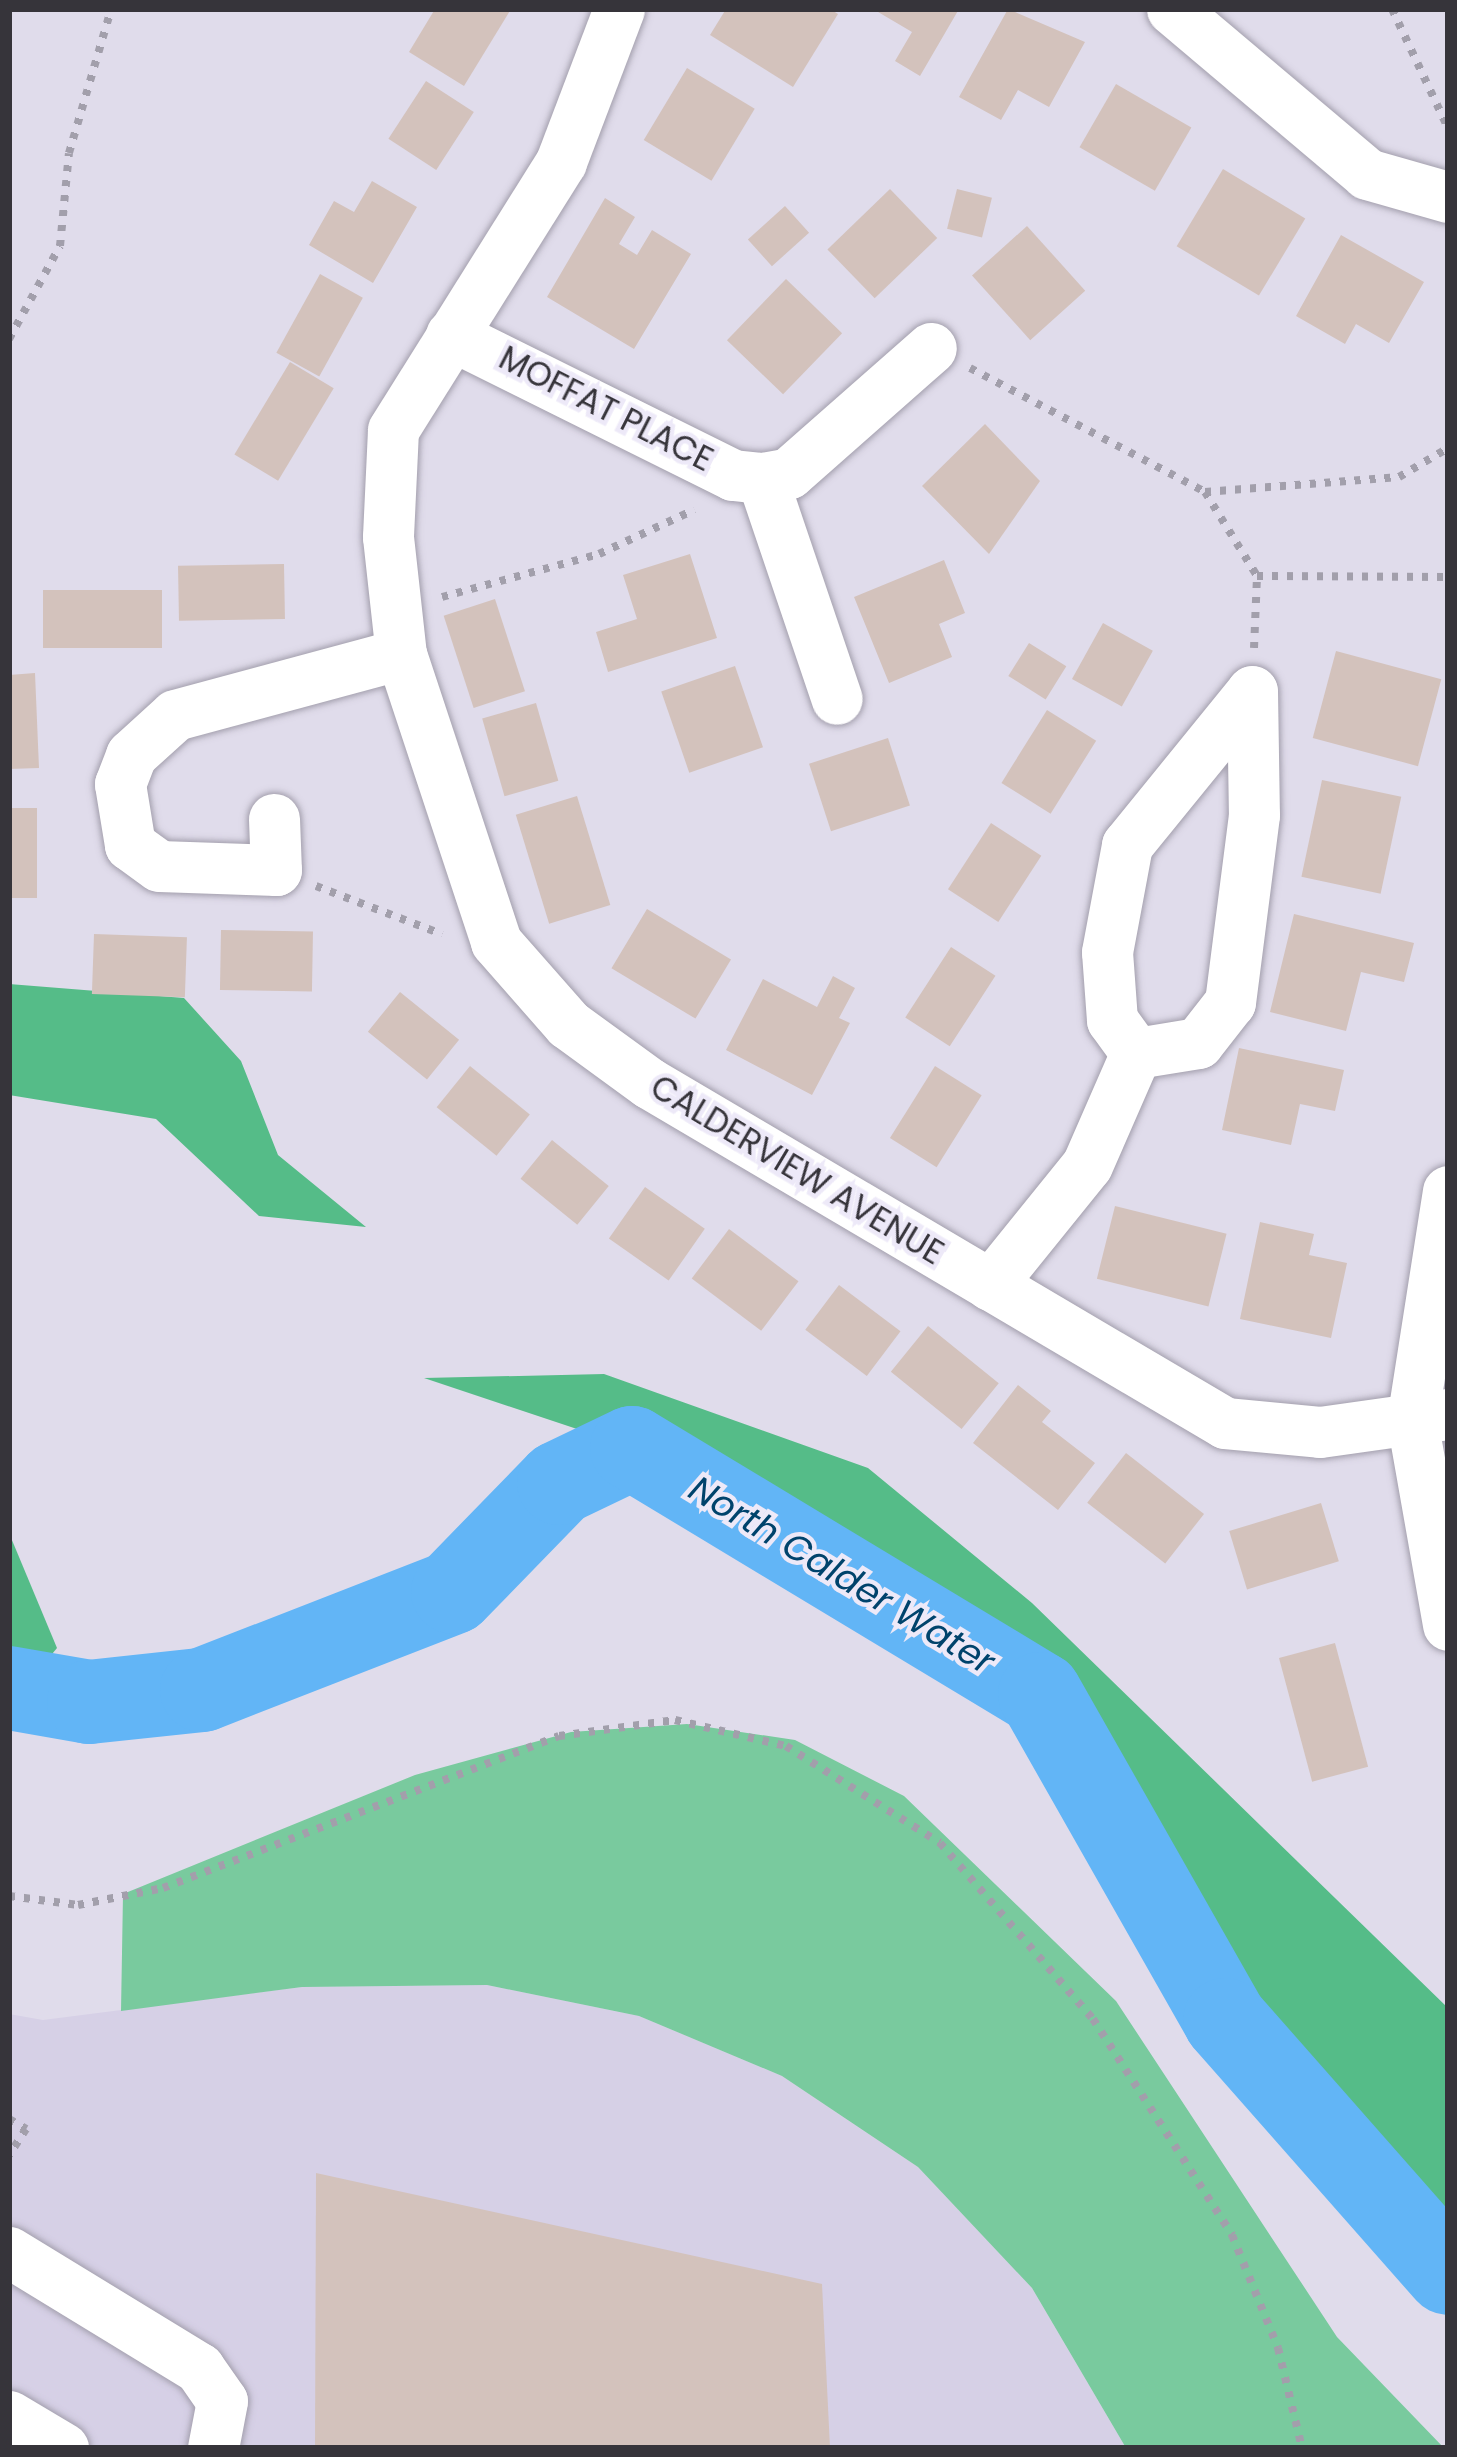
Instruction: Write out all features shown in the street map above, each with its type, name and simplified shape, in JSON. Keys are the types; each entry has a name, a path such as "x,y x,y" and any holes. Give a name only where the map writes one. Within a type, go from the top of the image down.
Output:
{"street":[{"name":"CALDERVIEW AVENUE","path":"619,9 561,162 393,430 398,631 437,779 517,976 649,1083 1225,1423 1320,1432 1430,1417"},
{"path":"1172,9 1367,174 1448,197"},
{"name":"MOFFAT PLACE","path":"451,335 733,475 762,478"},
{"path":"837,699 762,478 789,472 931,348"},
{"path":"274,818 276,870 143,859 122,817 130,755 176,715 398,631"},
{"path":"1136,1053 1112,1020 1107,952 1126,845 1252,691"},
{"path":"1136,1053 1198,1042 1230,1002 1254,815 1252,691"},
{"path":"990,1285 1087,1166 1136,1053"},
{"path":"1448,1191 1430,1417 1448,1625"},
{"path":"9,2252 200,2368 222,2401 213,2448"},
{"path":"9,2416 63,2448"}],"path":[{"path":"9,339 60,246 69,152 111,9"},
{"path":"1392,9 1448,128"},
{"path":"931,348 1205,492 1257,575 1252,691"},
{"path":"1205,492 1399,477 1448,448"},
{"path":"398,631 599,554 762,478"},
{"path":"1257,575 1448,577"},
{"path":"276,870 435,930 517,976"},
{"path":"9,1896 78,1905 163,1888 559,1736 675,1720 787,1746 940,1843 1093,2020 1232,2235 1278,2348 1301,2448"},
{"path":"9,2119 26,2129 9,2155"}],"shaded area":[{"path":"487,1985 639,2016 782,2076 918,2167 1032,2288 1126,2448 9,2448 9,2014 43,2020 302,1987"}],"green space":[{"path":"9,984 184,998 241,1061 278,1155 366,1227 259,1216 156,1119 9,1095"},
{"path":"604,1374 868,1468 1032,1603 1448,2008 1448,2236 1274,2054 1100,1747 864,1569 709,1473 424,1378"},
{"path":"9,1533 57,1648 9,1706"},
{"path":"687,1724 795,1740 904,1796 1116,2001 1337,2337 1444,2448 1126,2448 1032,2288 918,2167 782,2076 639,2016 487,1985 302,1987 121,2011 123,1894 415,1775 571,1732"}],"building":[{"path":"435,9 511,9 464,86 409,52"},
{"path":"726,9 830,9 838,14 793,87 710,35"},
{"path":"873,9 959,9 920,76 895,61 912,32"},
{"path":"1008,9 1085,42 1049,107 1018,90 1001,120 959,97"},
{"path":"687,68 755,109 711,181 644,140"},
{"path":"426,81 474,112 436,170 388,139"},
{"path":"1116,84 1191,128 1155,191 1080,147"},
{"path":"1223,169 1305,218 1259,296 1177,246"},
{"path":"372,181 417,207 373,283 309,245 334,201 354,212"},
{"path":"890,189 937,238 875,298 827,249"},
{"path":"957,189 992,198 982,237 947,229"},
{"path":"605,198 635,217 619,244 637,255 652,230 691,254 634,349 547,297"},
{"path":"785,206 809,233 772,266 748,239"},
{"path":"1027,226 1085,291 1030,340 972,276"},
{"path":"1341,235 1424,282 1389,343 1356,324 1345,344 1296,316"},
{"path":"320,274 363,298 319,376 276,353"},
{"path":"786,279 842,333 783,394 727,340"},
{"path":"290,362 334,388 278,481 234,455"},
{"path":"985,424 1040,481 989,554 922,486"},
{"path":"690,554 717,638 608,672 596,632 637,619 623,575"},
{"path":"944,560 965,613 939,624 952,657 889,683 854,597"},
{"path":"284,564 285,619 179,621 178,566"},
{"path":"43,590 162,590 162,648 43,648"},
{"path":"495,599 525,691 474,708 444,616"},
{"path":"1103,623 1153,651 1122,707 1072,679"},
{"path":"1029,643 1066,666 1046,699 1008,676"},
{"path":"1336,651 1441,679 1418,766 1313,738"},
{"path":"735,666 763,747 689,773 661,691"},
{"path":"35,673 39,768 9,769 9,675"},
{"path":"536,703 558,781 504,796 482,718"},
{"path":"1047,710 1096,741 1051,814 1001,783"},
{"path":"888,738 910,806 831,831 809,764"},
{"path":"1322,780 1401,797 1381,894 1301,877"},
{"path":"577,796 610,905 549,924 516,815"},
{"path":"9,808 37,808 37,898 9,898"},
{"path":"991,823 1041,856 998,922 948,889"},
{"path":"647,909 731,959 695,1019 611,968"},
{"path":"1294,914 1414,943 1404,982 1361,972 1346,1031 1270,1012"},
{"path":"221,930 313,932 312,992 220,990"},
{"path":"94,934 187,937 185,997 92,994"},
{"path":"951,947 995,976 950,1046 905,1017"},
{"path":"833,976 855,988 839,1018 850,1023 812,1095 726,1050 763,979 817,1007"},
{"path":"400,992 459,1040 427,1079 368,1032"},
{"path":"1239,1048 1344,1070 1335,1111 1300,1104 1291,1145 1222,1130"},
{"path":"470,1066 530,1114 496,1156 437,1107"},
{"path":"935,1066 982,1095 937,1167 890,1138"},
{"path":"552,1140 609,1186 577,1225 521,1179"},
{"path":"645,1187 705,1229 669,1280 609,1239"},
{"path":"1115,1206 1227,1234 1208,1307 1097,1279"},
{"path":"1260,1222 1314,1234 1309,1255 1347,1263 1331,1338 1240,1319"},
{"path":"729,1229 798,1281 761,1331 692,1279"},
{"path":"839,1285 900,1331 867,1376 805,1330"},
{"path":"928,1326 999,1383 962,1429 891,1372"},
{"path":"1018,1385 1051,1411 1042,1422 1095,1463 1058,1510 973,1443"},
{"path":"1126,1453 1204,1514 1165,1564 1087,1503"},
{"path":"1321,1503 1339,1561 1247,1589 1229,1531"},
{"path":"1335,1643 1368,1767 1312,1782 1279,1658"},
{"path":"316,2173 822,2284 830,2448 315,2448"}],"waterway":[{"name":"North Calder Water","path":"9,1688 89,1702 202,1690 453,1592 559,1483 632,1448 1040,1694 1225,2020 1448,2273"}]}
